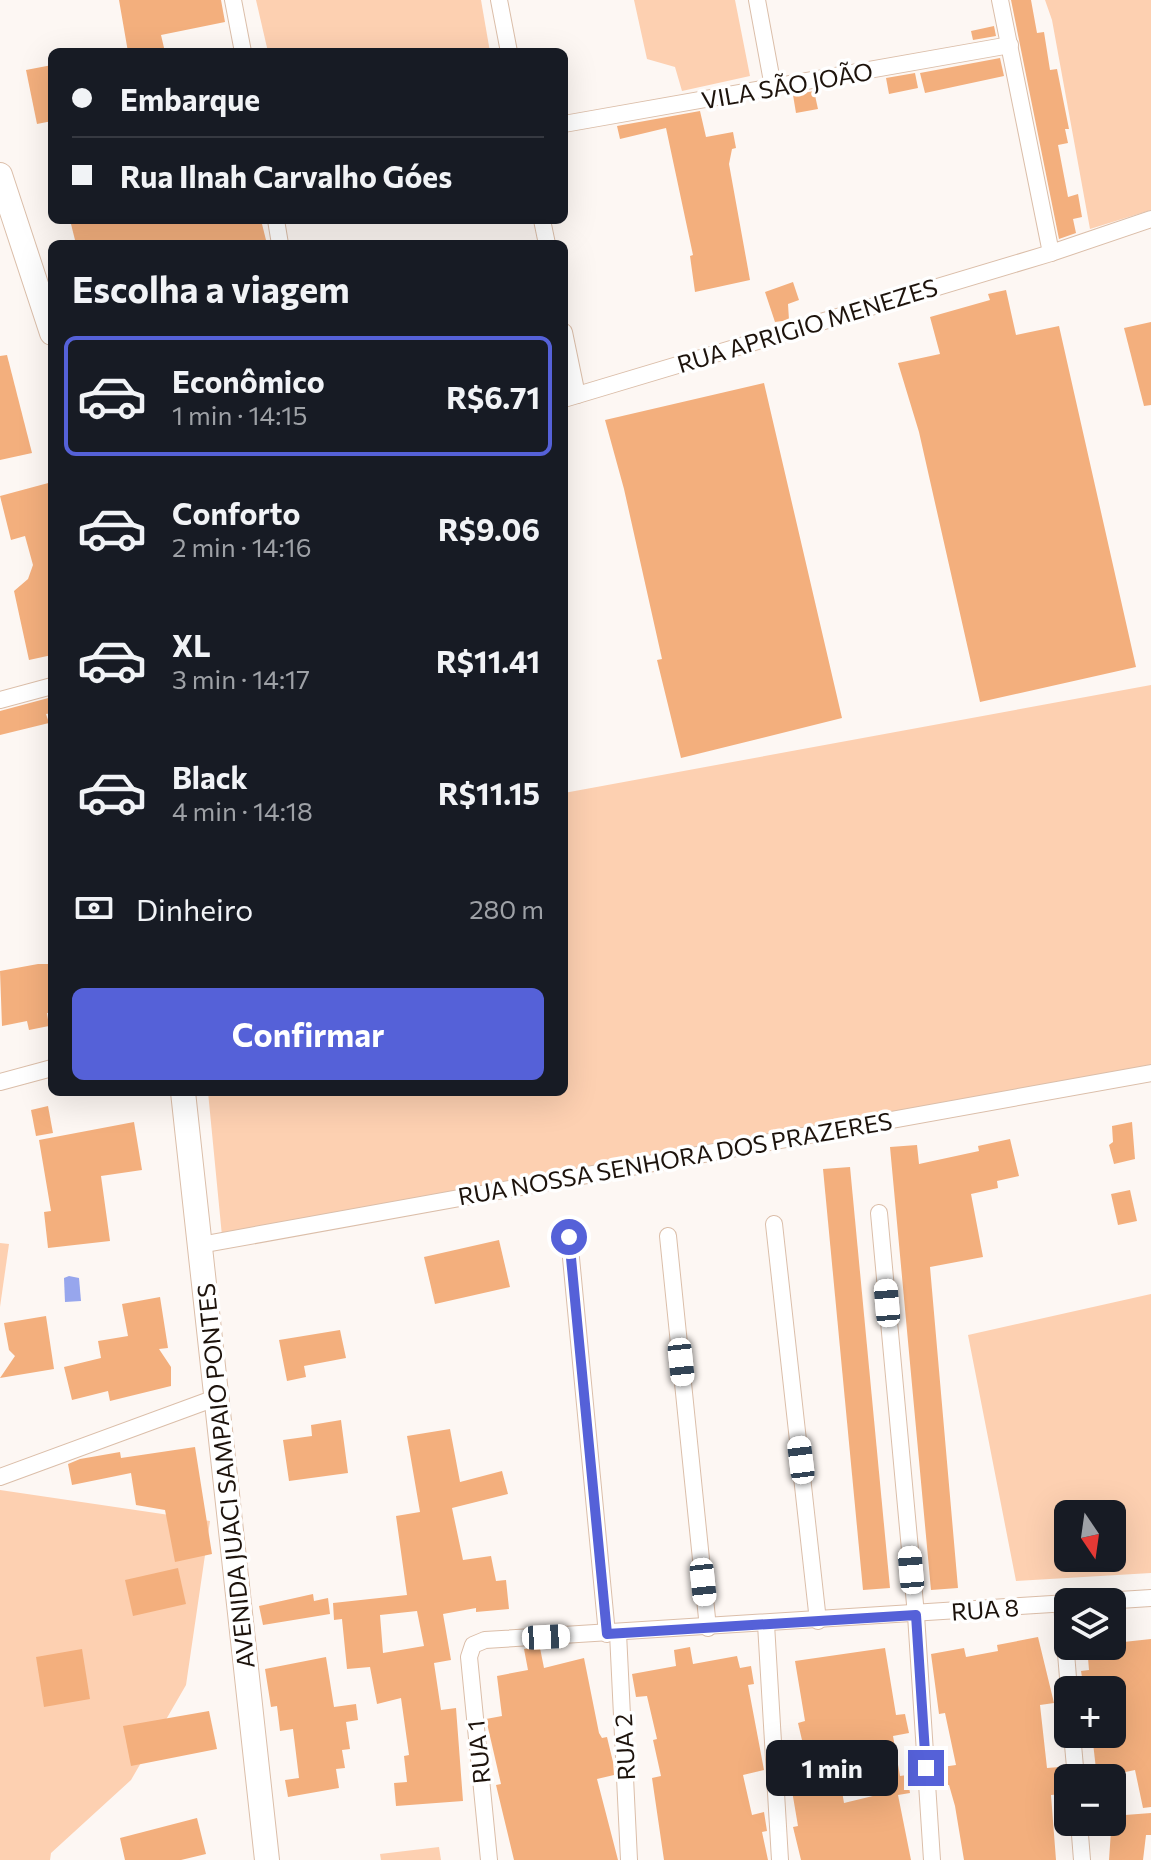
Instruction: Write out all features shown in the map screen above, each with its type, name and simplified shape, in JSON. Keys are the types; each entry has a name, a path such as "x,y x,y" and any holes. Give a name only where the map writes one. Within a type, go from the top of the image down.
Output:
{"main road":[{"path":"0,175 48,321"},
{"name":"AVENIDA JUACI SAMPAIO PONTES","path":"183,1096 267,1860"}],"street":[{"path":"233,0 242,48"},
{"path":"499,0 508,48"},
{"path":"757,0 773,87"},
{"path":"1000,0 1051,253"},
{"name":"VILA SÃO JOÃO","path":"568,123 1010,45"},
{"name":"RUA APRIGIO MENEZES","path":"570,397 1051,253 1151,219"},
{"path":"568,375 570,397"},
{"path":"0,700 48,687"},
{"path":"0,1082 48,1069"},
{"name":"RUA NOSSA SENHORA DOS PRAZERES","path":"200,1245 1151,1073"},
{"path":"879,1213 916,1615 932,1860"},
{"path":"774,1224 818,1621"},
{"path":"668,1236 708,1628"},
{"name":"RUA 2","path":"569,1237 613,1634 629,1860"},
{"path":"0,1477 218,1397"},
{"path":"1126,1600 1151,1598"},
{"name":"RUA 8","path":"473,1645 485,1640 1054,1605"},
{"path":"766,1624 780,1860"},
{"name":"RUA 1","path":"473,1645 469,1657 489,1860"},
{"path":"1080,1836 1082,1860"}],"shaded area":[{"path":"256,0 481,0 489,48 267,48"},
{"path":"634,0 735,0 750,76 682,91 675,67 647,59"},
{"path":"1045,0 1151,0 1151,210 1090,229 1052,20"},
{"path":"1151,685 1151,1071 222,1236 208,1096 568,1096 568,792"},
{"path":"0,1243 9,1244 0,1307"},
{"path":"1151,1294 1151,1573 1016,1581 968,1335"},
{"path":"0,1490 210,1521 186,1685 131,1780 51,1853 50,1860 0,1860"},
{"path":"439,1847 441,1860 381,1860 380,1854"}],"water":[{"path":"64,1278 79,1278 81,1301 65,1302"}],"building":[{"path":"119,0 221,0 225,22 161,35 164,48 127,48"},
{"path":"1011,0 1031,0 1037,33 1044,32 1050,70 1057,69 1069,129 1065,129 1068,143 1058,145 1068,197 1078,194 1082,217 1073,219 1076,233 1059,239"},
{"path":"994,26 996,36 973,40 971,31"},
{"path":"1000,58 1004,76 925,93 920,73"},
{"path":"48,66 48,122 37,124 26,70"},
{"path":"915,73 918,88 889,94 886,78"},
{"path":"814,91 818,109 796,113 793,95"},
{"path":"700,111 706,137 733,132 736,148 732,149 729,164 750,280 695,292 690,256 693,255 666,128 620,139 617,126"},
{"path":"71,224 262,224 266,240 75,240"},
{"path":"793,282 799,300 788,304 789,320 775,322 765,292"},
{"path":"1006,290 1016,335 1059,326 1136,667 980,702 919,432 898,363 940,354 930,317 990,300 988,294"},
{"path":"1151,322 1151,405 1144,406 1124,328"},
{"path":"7,355 32,453 0,460 0,356"},
{"path":"764,383 842,718 681,758 657,660 662,659 624,489 605,420"},
{"path":"48,483 48,656 29,660 14,591 28,579 33,565 25,536 11,540 0,496"},
{"path":"48,698 48,723 0,735 0,711"},
{"path":"48,964 48,1026 29,1030 27,1021 2,1026 0,971"},
{"path":"48,1106 53,1133 36,1136 31,1110"},
{"path":"134,1122 142,1170 101,1176 110,1241 48,1248 44,1212 51,1211 39,1140"},
{"path":"1132,1122 1135,1159 1114,1164 1109,1145 1113,1142 1112,1126"},
{"path":"1010,1139 1019,1176 997,1181 998,1188 971,1194 983,1257 930,1267 958,1588 931,1590 890,1147 917,1145 919,1164 979,1151 978,1146"},
{"path":"850,1167 890,1588 863,1590 823,1169"},
{"path":"1130,1190 1137,1221 1118,1225 1111,1194"},
{"path":"499,1240 510,1287 435,1304 424,1257"},
{"path":"160,1297 168,1348 159,1349 171,1367 171,1386 110,1401 108,1391 72,1400 64,1367 101,1358 98,1341 128,1336 122,1304"},
{"path":"46,1316 54,1369 0,1378 15,1356 9,1350 4,1323"},
{"path":"340,1330 346,1358 304,1366 306,1377 287,1381 279,1340"},
{"path":"341,1420 348,1473 289,1481 283,1440 312,1436 311,1425"},
{"path":"450,1429 460,1482 502,1471 508,1494 452,1508 463,1560 491,1556 496,1581 506,1580 509,1609 476,1612 476,1608 443,1614 451,1660 434,1663 441,1710 456,1708 463,1801 396,1806 394,1783 407,1782 404,1756 409,1755 401,1698 377,1704 370,1667 347,1669 342,1619 334,1620 333,1603 407,1595 396,1516 420,1512 407,1436","holes":["417,1611 424,1646 383,1653 380,1615"]},
{"path":"195,1447 212,1554 175,1562 165,1510 136,1505 131,1473 72,1485 68,1464 80,1459 120,1452 121,1458"},
{"path":"178,1568 186,1604 133,1616 125,1580"},
{"path":"313,1594 314,1601 328,1598 330,1614 263,1625 259,1606"},
{"path":"1038,1637 1054,1703 1040,1705 1047,1768 1054,1767 1054,1795 1051,1795 1056,1860 964,1860 955,1806 949,1785 945,1785 942,1767 956,1765 945,1713 939,1714 931,1654 964,1648 966,1657 998,1651 997,1645"},
{"path":"1151,1639 1151,1807 1143,1808 1135,1770 1126,1772 1126,1764 1095,1764 1094,1748 1126,1748 1126,1676 1082,1676 1081,1671 1089,1670 1088,1660 1126,1660 1126,1642"},
{"path":"690,1647 693,1664 737,1656 740,1668 751,1666 754,1684 748,1685 764,1770 743,1775 752,1815 764,1812 767,1831 762,1832 768,1860 664,1860 652,1778 661,1776 653,1740 657,1739 647,1696 636,1697 632,1674 676,1666 674,1650"},
{"path":"540,1648 544,1668 584,1658 599,1733 602,1738 607,1737 613,1762 614,1775 597,1779 618,1860 514,1860 496,1785 501,1784 486,1719 502,1716 497,1676 528,1670 524,1649"},
{"path":"885,1648 896,1715 905,1714 909,1733 893,1736 900,1776 907,1775 910,1793 898,1795 911,1860 801,1860 793,1827 798,1826 789,1773 809,1770 798,1723 805,1721 795,1661","holes":["870,1755 877,1795 844,1803 837,1761"]},
{"path":"82,1649 90,1699 44,1707 36,1657"},
{"path":"326,1657 334,1707 356,1704 358,1720 346,1722 350,1749 342,1750 345,1768 336,1769 339,1788 288,1797 285,1780 299,1778 293,1729 280,1731 277,1706 271,1707 265,1669"},
{"path":"209,1711 217,1749 131,1766 123,1726"},
{"path":"1151,1813 1151,1835 1146,1835 1143,1860 1109,1860 1111,1836 1126,1836 1126,1815"},
{"path":"197,1818 206,1854 181,1860 125,1860 120,1838"}],"route":[{"path":"569,1237 607,1634 916,1615 926,1768"}]}
